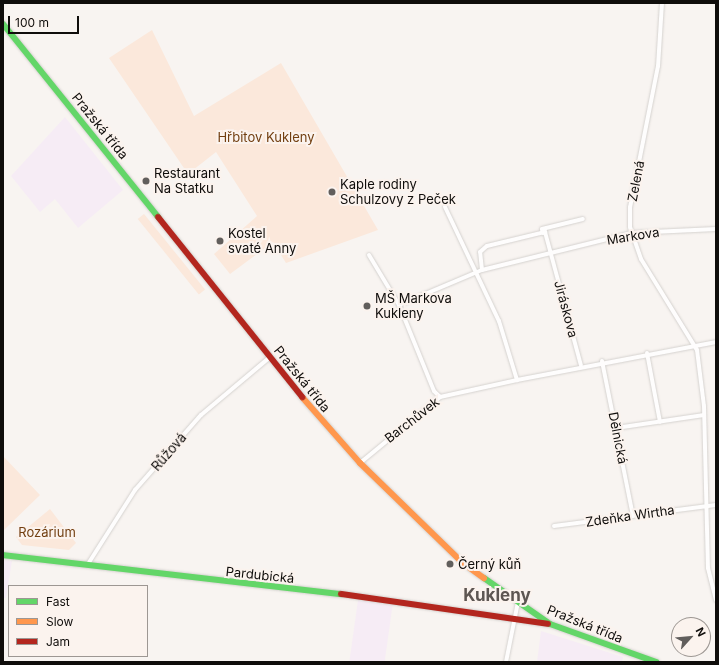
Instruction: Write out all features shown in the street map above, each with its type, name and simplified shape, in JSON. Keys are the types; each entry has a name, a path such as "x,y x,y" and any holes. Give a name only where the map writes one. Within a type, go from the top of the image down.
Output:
{"street":[{"name":"Zelená","path":"662,3 658,66 630,207 631,234 644,265 695,343 704,415 708,568 716,600"},
{"name":"Pražská třída","path":"3,24 270,357 360,463 463,563 550,624 656,662"},
{"path":"445,207 474,272 499,321 519,380 582,365 695,343 716,342"},
{"path":"551,253 542,228 583,219"},
{"name":"Markova","path":"399,305 474,272 551,253 631,234 716,229"},
{"path":"482,270 480,252 486,246 543,233"},
{"name":"Jiráskova","path":"551,253 582,365"},
{"path":"369,256 399,305 434,391 440,397"},
{"path":"647,353 660,422"},
{"name":"Růžová","path":"88,564 92,553 150,473 201,415 270,357"},
{"name":"Dělnická","path":"602,361 633,516"},
{"name":"Barchůvek","path":"360,463 440,397 519,380"},
{"path":"616,428 704,415"},
{"name":"Zdeňka Wirtha","path":"554,526 716,504"},
{"name":"Pardubická","path":"3,555 88,564 514,618 550,624"},
{"path":"506,662 518,602"}],"shaded area":[{"path":"65,117 123,190 78,228 55,199 40,212 11,176"},
{"path":"3,560 12,561 6,598 3,598"},
{"path":"358,600 393,605 385,662 349,661"},
{"path":"541,631 623,657 622,662 537,662"}],"green space":[{"name":"Hřbitov Kukleny","path":"152,30 194,116 281,63 378,230 286,263 273,242 230,274 214,254 257,216 216,152 188,174 109,58"},
{"path":"144,214 205,289 199,294 138,219"},
{"path":"3,456 40,495 3,531"},
{"name":"Rozárium","path":"50,509 76,543 69,550 22,545 16,537"}],"traffic: fast":[{"path":"3,24 158,217"},
{"path":"3,555 341,594"},
{"path":"484,578 550,624 656,662"}],"traffic: slow":[{"path":"302,397 360,463 463,563 484,578"}],"traffic: jam":[{"path":"158,217 302,397"},
{"path":"341,594 548,624"}],"place":[{"name":"Restaurant Na Statku","path":"146,181"},
{"name":"Kaple rodiny Schulzovy z Peček","path":"332,192"},
{"name":"Kostel svaté Anny","path":"220,241"},
{"name":"MŠ Markova Kukleny","path":"367,306"},
{"name":"Černý kůň","path":"450,564"}],"district":[{"name":"Kukleny","path":"497,596"}]}
